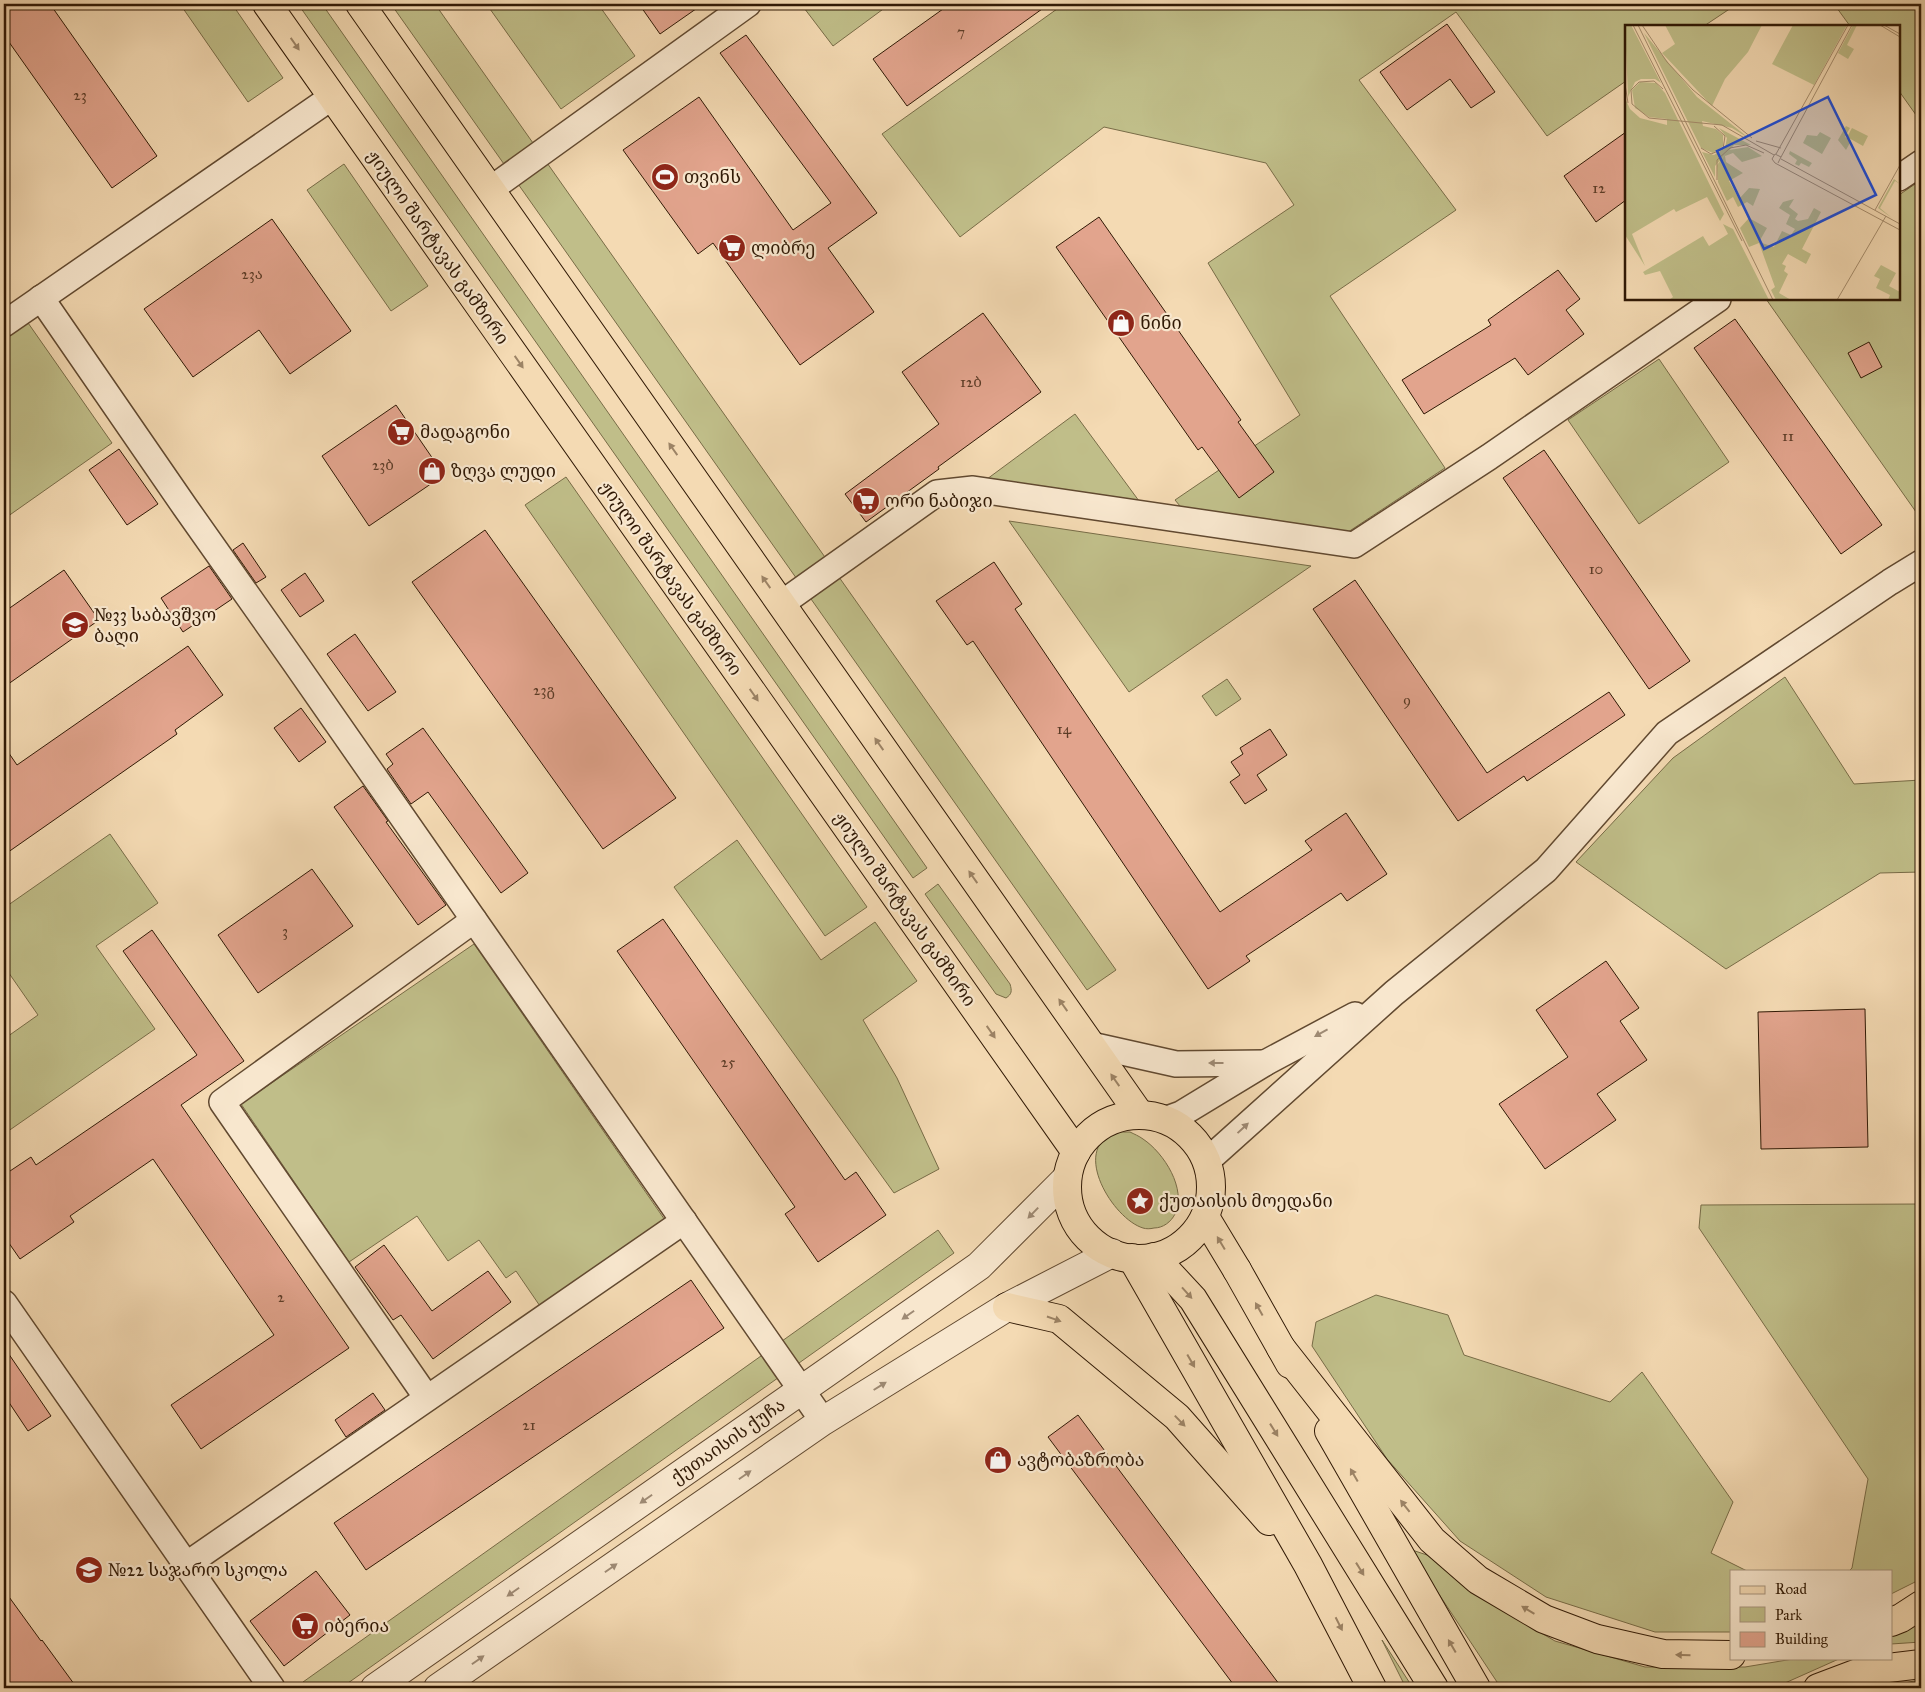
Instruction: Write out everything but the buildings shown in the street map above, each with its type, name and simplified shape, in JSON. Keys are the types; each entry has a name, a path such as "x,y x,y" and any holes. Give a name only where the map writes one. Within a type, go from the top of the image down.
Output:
{"main road":[{"name":"ჟიული შარტავას გამზირი","path":"267,4 1076,1152"},
{"path":"360,4 1140,1116"},
{"path":"1133,1256 1170,1252 1191,1238 1205,1216 1211,1198 1212,1180 1207,1161 1192,1136 1168,1119 1122,1116 1103,1124 1087,1136 1070,1165 1067,1178 1067,1194 1070,1209 1086,1236 1098,1246 1133,1256 1192,1299 1434,1688"},
{"path":"1205,1216 1476,1688"},
{"path":"1133,1256 1308,1565 1372,1688"},
{"path":"1007,1307 1059,1319 1177,1417 1308,1565"},
{"path":"1281,1348 1432,1540 1478,1580 1544,1620 1597,1639 1663,1654 1730,1655"},
{"path":"1892,1622 1921,1605"},
{"path":"1818,1688 1863,1671 1921,1664"}],"street":[{"path":"491,190 748,4"},
{"path":"4,324 332,97"},
{"path":"1900,177 1921,163"},
{"path":"41,298 823,1421"},
{"path":"781,604 937,493 973,489 1354,545 1489,457 1717,300"},
{"path":"1207,1161 1394,993 1546,870 1667,733 1882,587 1921,563"},
{"path":"427,1398 222,1102 474,920"},
{"path":"1168,1119 1181,1114 1265,1063 1394,993"},
{"path":"1091,1045 1176,1064 1265,1063"},
{"name":"ქუთაისის ქუჩა","path":"375,1688 979,1266 1067,1178"},
{"path":"186,1565 684,1221"},
{"path":"438,1688 823,1421 1007,1307 1133,1256"},
{"path":"4,1303 272,1688"}],"green space":[{"path":"180,4 232,4 283,78 248,102"},
{"path":"298,4 322,4 927,868 913,878"},
{"path":"391,4 435,4 1116,970 1087,990"},
{"path":"497,4 598,4 635,56 561,109 490,9"},
{"path":"801,4 890,4 833,46"},
{"path":"1064,4 1737,4 1706,25 1625,25 1625,82 1547,136 1456,12 1359,80 1456,210 1330,296 1445,468 1342,536 1190,518 1175,500 1300,415 1208,263 1294,205 1266,163 1104,127 960,237 882,134"},
{"path":"1834,4 1921,4 1921,122 1900,92 1900,25 1849,25"},
{"path":"344,164 428,286 391,311 307,190"},
{"path":"1921,180 1921,519 1767,300 1900,300 1900,194"},
{"path":"26,320 112,443 4,519 4,336"},
{"path":"1659,359 1729,462 1639,524 1568,420"},
{"path":"1075,414 1142,505 983,482"},
{"path":"566,477 867,907 825,936 525,505"},
{"path":"1009,521 1311,566 1129,692"},
{"path":"1785,677 1854,784 1921,780 1921,872 1880,873 1726,969 1576,862 1673,758"},
{"path":"1227,679 1241,699 1216,716 1202,696"},
{"path":"110,834 158,903 96,946 155,1029 4,1134 4,1039 38,1015 4,966 4,908"},
{"path":"737,840 821,960 875,922 917,981 863,1020 897,1078 939,1169 894,1193 674,887"},
{"path":"938,884 1010,984 1011,992 1006,998 996,994 925,894"},
{"path":"474,944 667,1223 542,1309 516,1271 506,1278 479,1240 448,1261 417,1216 349,1262 241,1104"},
{"path":"1130,1132 1143,1139 1159,1153 1166,1162 1176,1183 1178,1204 1175,1214 1164,1226 1145,1229 1131,1222 1120,1212 1101,1184 1096,1168 1096,1154 1102,1142 1114,1133"},
{"path":"1921,1204 1921,1579 1892,1594 1892,1570 1850,1570 1852,1568 1868,1479 1699,1228 1701,1205"},
{"path":"938,1230 954,1253 341,1688 307,1688 303,1682"},
{"path":"1376,1295 1448,1315 1464,1355 1610,1402 1642,1372 1733,1502 1711,1553 1745,1570 1730,1570 1730,1632 1655,1632 1546,1597 1460,1541 1387,1459 1312,1346 1316,1322"},
{"path":"1409,1549 1433,1557 1491,1604 1555,1641 1645,1667 1745,1667 1787,1660 1837,1660 1785,1683 1779,1688 1501,1688"},
{"path":"1921,1617 1921,1642 1892,1644 1892,1629"},
{"path":"1382,1640 1413,1688 1406,1688"},
{"path":"1914,1681 1921,1682 1921,1688 1882,1688"}],"place":[{"name":"თვინს","path":"665,177"},
{"name":"ლიბრე","path":"732,248"},
{"name":"ნინი","path":"1121,323"},
{"name":"მადაგონი","path":"401,432"},
{"name":"ზღვა ლუდი","path":"432,471"},
{"name":"ორი ნაბიჯი","path":"866,501"},
{"name":"№33 საბავშვო ბაღი","path":"75,625"},
{"name":"ქუთაისის მოედანი","path":"1140,1201"},
{"name":"ავტობაზრობა","path":"998,1460"},
{"name":"№22 საჯარო სკოლა","path":"89,1570"},
{"name":"იბერია","path":"305,1626"}]}
